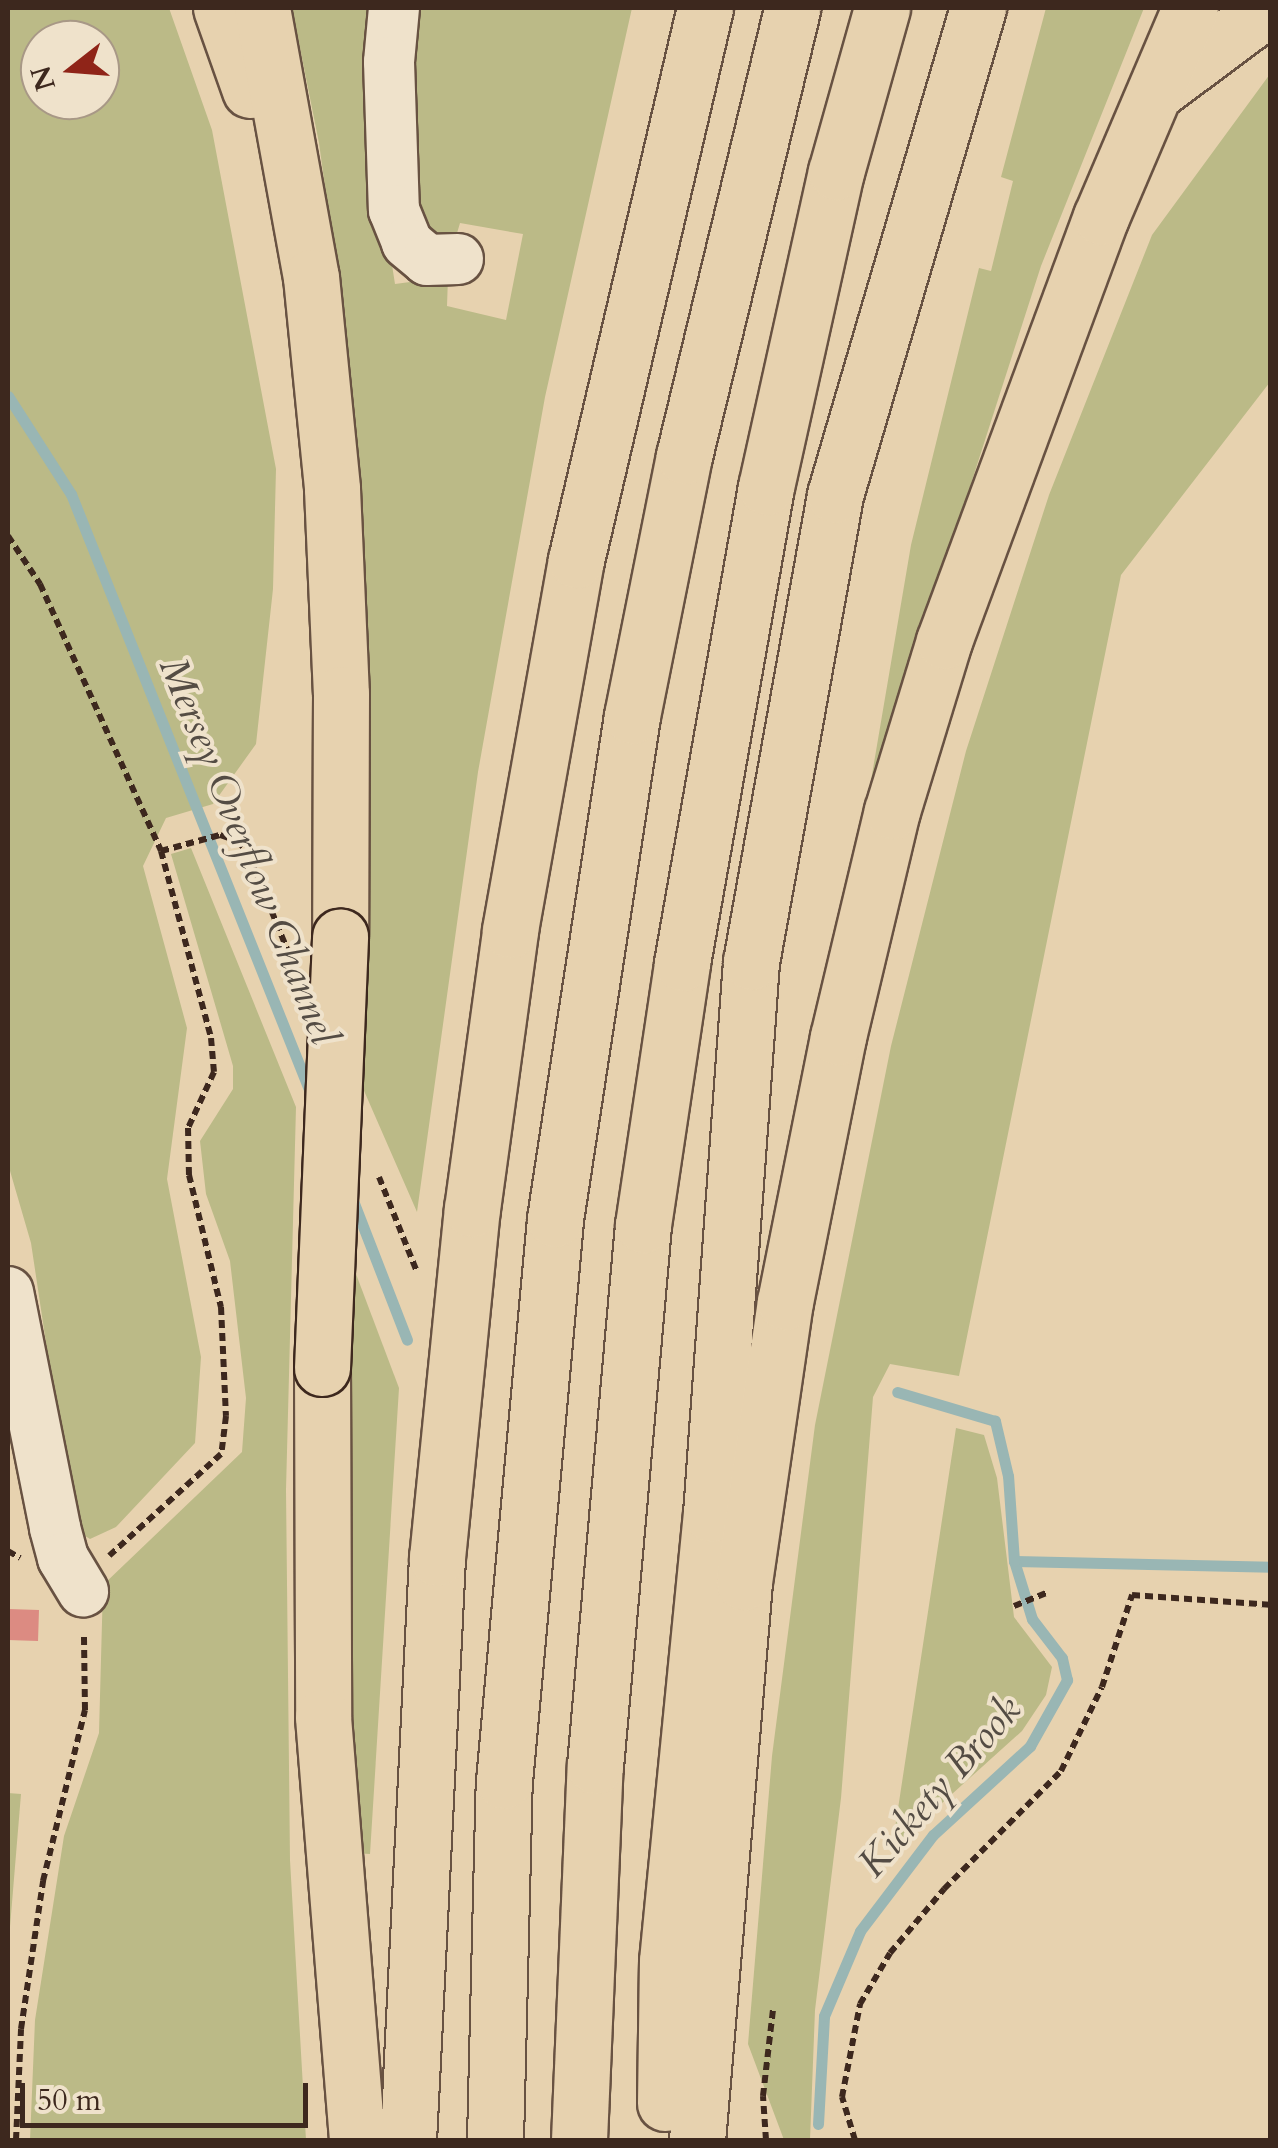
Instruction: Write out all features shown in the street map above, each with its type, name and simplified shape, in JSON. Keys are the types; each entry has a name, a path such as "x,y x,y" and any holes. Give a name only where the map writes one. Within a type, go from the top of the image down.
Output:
{"highway":[{"path":"221,8 262,126 284,218 332,489"},
{"path":"262,8 311,277 332,489 342,694 340,936 322,1368 323,1716 357,2140"},
{"path":"408,2140 437,1558 472,1209 505,967 576,560 705,8"},
{"path":"495,2140 504,1781 555,1220 636,698 684,456 792,8"},
{"path":"578,2140 595,1766 643,1226 691,904 766,487 836,172 882,8"},
{"path":"664,2140 667,1961 710,1514 751,962 835,495 978,8"},
{"path":"697,2140 744,1582 785,1302 838,1037 892,811 944,642 1101,217 1190,8"},
{"path":"1157,90 1268,8"}],"lane":[{"path":"394,8 388,62 394,210 407,243 427,260 458,259"},
{"path":"8,1292 55,1528 63,1558 83,1591"}],"path":[{"path":"8,536 40,584 161,852 211,1038 214,1072 188,1128 190,1175 221,1307 226,1416 221,1454 97,1566 83,1591 85,1710 47,1852 21,2029 16,2140"},
{"path":"161,852 220,835 247,851"},
{"path":"1014,1606 1047,1593"},
{"path":"855,2140 842,2098 860,2004 890,1953 944,1889 1062,1770 1102,1687 1132,1596 1270,1605"},
{"path":"766,2140 763,2096 773,2009"}],"shaded area":[{"path":"8,8 169,8 212,130 276,469 273,589 256,744 213,804 166,818 143,866 187,1028 167,1179 201,1357 195,1443 116,1527 90,1539 74,1529 31,1243 8,1164"},
{"path":"292,8 373,8 382,201 395,284 448,277 447,306 506,320 523,234 460,223 455,240 419,236 404,8 632,8 545,397 478,772 417,1212 358,1077 363,582 349,362 319,143"},
{"path":"1046,8 1144,8 1041,266 866,810 911,545 979,268 991,271 1013,181 1001,177"},
{"path":"1270,74 1270,382 1121,575 959,1376 890,1364 873,1397 841,1798 815,2010 810,2140 784,2140 748,2044 772,1756 815,1425 891,1046 966,751 1049,495 1152,235"},
{"path":"191,848 296,1107 286,1490 290,1860 306,2140 30,2140 35,2020 64,1836 99,1733 103,1585 242,1452 246,1398 230,1261 206,1194 200,1141 233,1089 233,1066 171,854"},
{"path":"356,1274 399,1388 370,1854 354,1853 348,1360"},
{"path":"956,1428 984,1435 997,1478 1014,1617 1052,1667 1046,1695 1022,1731 892,1848"},
{"path":"8,1793 21,1794 8,1951"}],"building":[{"path":"8,1609 39,1610 38,1641 8,1640"}],"waterway":[{"name":"Mersey Overflow Channel","path":"8,396 71,494 312,1097"},
{"name":"Mersey Overflow Channel","path":"352,1198 407,1340"},
{"name":"Kickety Brook","path":"818,2124 824,2016 860,1931 933,1835 1030,1746 1067,1680 1062,1658 1032,1619 1014,1561 1008,1476 995,1421 897,1392"},
{"path":"1014,1561 1270,1567"}]}
